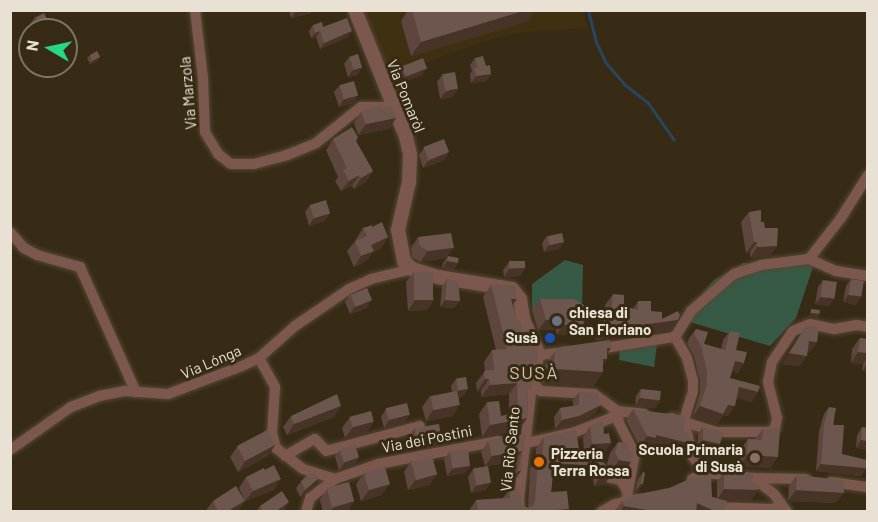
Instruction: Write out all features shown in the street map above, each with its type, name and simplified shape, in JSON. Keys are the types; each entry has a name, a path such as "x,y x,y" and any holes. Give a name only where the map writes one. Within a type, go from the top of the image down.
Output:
{"street":[{"name":"Via Marzola","path":"195,10 203,78 205,132 218,154 231,164 254,164 316,143 362,107 393,107"},
{"name":"Via Pomaròl","path":"355,10 410,155 409,182 398,230 404,261 412,269"},
{"path":"809,259 841,218 867,175"},
{"path":"10,232 24,248 36,255 80,267 136,392"},
{"path":"675,338 691,311 734,274 761,265 809,259 836,271 867,276"},
{"path":"412,269 445,279 512,289 520,299 523,319 539,355 675,338"},
{"name":"Via Lónga","path":"10,450 71,407 99,396 124,391 168,394 184,391 259,358 295,326 349,289 371,279 412,269"},
{"path":"535,386 541,391 594,394 617,411 684,421 717,432 769,432 775,429 777,418 768,382 772,362 793,331 810,324 834,328 856,325 867,327"},
{"path":"675,338 687,358 693,381 693,391 684,421 693,457 708,482 709,507 774,509 784,507 774,494 753,478"},
{"name":"Via Rio Santo","path":"520,512 519,499 531,393 535,386 539,355"},
{"path":"259,358 275,387 272,433 276,448 303,469 335,479"},
{"path":"617,411 626,438 635,454 626,496"},
{"name":"Via dei Postini","path":"306,512 310,498 335,479 378,464 574,432 611,418 617,411"},
{"name":"Via dei Postini","path":"285,456 315,439 326,451 420,426"},
{"path":"574,432 574,444"},
{"path":"585,463 601,468 607,477 621,480 626,496"},
{"path":"682,486 753,478 819,480 867,487"},
{"path":"600,512 626,496 646,497"}],"shaded area":[{"path":"359,11 582,11 588,28 523,32 489,40 421,64 424,76 390,86"}],"green space":[{"path":"565,260 583,265 582,310 532,310 532,284"},
{"path":"815,261 796,318 770,346 680,319 714,280 743,263"},
{"path":"657,344 654,367 619,360 620,348"}],"building":[{"path":"412,10 526,10 421,42"},
{"path":"44,13 47,18 35,18"},
{"path":"347,18 352,31 324,43 320,31 315,33 313,25 322,22 323,27"},
{"path":"97,51 100,57 92,61 90,55"},
{"path":"358,54 362,67 353,70 349,57"},
{"path":"483,56 486,66 490,65 491,74 476,76 474,68 478,67 475,58"},
{"path":"423,58 427,68 406,77 402,67"},
{"path":"455,72 458,89 445,91 442,74"},
{"path":"354,81 358,95 344,100 340,85"},
{"path":"391,105 396,118 366,124 361,112 372,107 381,106 382,109"},
{"path":"352,127 358,137 356,141 373,171 361,178 359,175 349,181 343,170 347,168 333,139"},
{"path":"444,139 449,152 428,160 423,147"},
{"path":"326,200 330,213 314,218 310,205"},
{"path":"761,210 761,222 764,222 765,228 778,228 777,246 757,247 757,242 754,242 749,212"},
{"path":"382,222 388,237 371,245 374,251 361,256 355,241 367,236 363,228"},
{"path":"451,233 454,248 428,251 420,246 418,237"},
{"path":"562,233 564,242 549,245 547,236"},
{"path":"448,256 459,258 458,263 447,261"},
{"path":"509,261 525,261 525,268 509,268"},
{"path":"414,272 433,272 433,300 414,300"},
{"path":"447,279 458,281 460,301 445,300"},
{"path":"851,279 864,281 861,297 848,295"},
{"path":"823,280 837,282 834,299 821,297"},
{"path":"491,285 515,285 517,299 511,299 517,320 523,330 531,329 537,343 538,357 531,389 528,389 527,418 490,425 487,402 499,401 501,416 518,412 517,383 490,385 489,379 485,379 484,371 494,370 492,350 507,349"},
{"path":"367,288 372,300 356,307 350,295"},
{"path":"613,294 624,295 624,306 638,310 638,301 651,301 651,311 662,312 662,319 678,311 680,315 678,320 603,330 605,313 611,314"},
{"path":"540,299 574,299 589,308 583,325 563,325 563,319 546,320"},
{"path":"811,309 820,310 820,314 811,313"},
{"path":"806,326 819,327 817,342 809,341 807,356 789,353"},
{"path":"696,329 708,332 704,344 725,350 730,331 740,333 736,350 747,352 744,363 735,361 730,378 760,386 758,392 739,387 735,406 728,405 723,414 700,406 707,383 707,371 701,346 694,334"},
{"path":"860,338 867,339 867,353 858,352"},
{"path":"610,340 611,348 607,348 607,359 603,359 603,372 553,369 555,351 560,347"},
{"path":"466,377 468,389 458,390 456,379"},
{"path":"641,389 661,391 660,400 640,398"},
{"path":"457,391 460,405 434,410 431,397"},
{"path":"579,392 597,393 601,405 579,416 562,420 560,408 579,405"},
{"path":"337,394 341,406 294,424 291,416"},
{"path":"407,403 410,415 389,420 386,408"},
{"path":"829,407 836,408 833,425 844,425 842,454 867,460 866,468 821,464 824,424"},
{"path":"633,409 685,416 684,432 689,433 692,444 656,435 656,438 647,436"},
{"path":"371,411 374,422 353,427 350,417"},
{"path":"603,421 604,434 609,433 611,443 592,444 590,426"},
{"path":"439,424 441,437 416,441 414,428"},
{"path":"703,427 723,432 720,444 703,440"},
{"path":"862,427 867,428 867,441 861,440"},
{"path":"780,428 778,457 747,455 748,439 762,440 763,429"},
{"path":"267,430 275,445 245,461 237,446"},
{"path":"576,430 580,455 604,463 612,474 602,474 601,466 554,463 551,492 567,491 569,509 552,510 552,512 478,512 476,500 510,498 509,490 519,489 522,505 528,508 533,506 538,457 542,458 544,437"},
{"path":"525,434 521,471 518,471 522,451 492,456 488,441"},
{"path":"618,442 628,443 629,451 633,452 631,462 619,460 615,453"},
{"path":"355,445 359,457 344,462 340,450"},
{"path":"468,449 470,466 452,468 450,451"},
{"path":"432,456 437,474 416,480 411,462"},
{"path":"274,465 281,479 253,491 246,477"},
{"path":"488,466 491,483 476,485 473,469"},
{"path":"385,467 390,484 369,490 364,473"},
{"path":"315,472 318,479 305,490 301,481 307,477 306,475"},
{"path":"643,472 645,473 643,484 641,484"},
{"path":"724,472 753,474 752,484 759,485 758,490 724,489"},
{"path":"703,473 711,474 712,497 727,501 723,512 717,512 697,503 696,512 659,512 624,506 622,501 638,494 669,488"},
{"path":"797,475 844,480 844,493 796,490"},
{"path":"349,482 354,501 332,507 327,488"},
{"path":"236,486 245,501 231,509 232,512 218,512 213,501"},
{"path":"282,491 289,502 275,512 263,512 260,506"},
{"path":"607,509 608,512 598,510"},
{"path":"739,509 762,510 762,512 738,512"}],"waterway":[{"path":"588,10 596,42 606,63 624,84 648,103 674,140"}],"place":[{"name":"chiesa di San Floriano","path":"557,321"},
{"name":"Susà","path":"550,338"},
{"name":"Scuola Primaria di Susà","path":"755,458"},
{"name":"Pizzeria Terra Rossa","path":"539,462"}],"district":[{"name":"SUSÀ","path":"534,372"}]}
